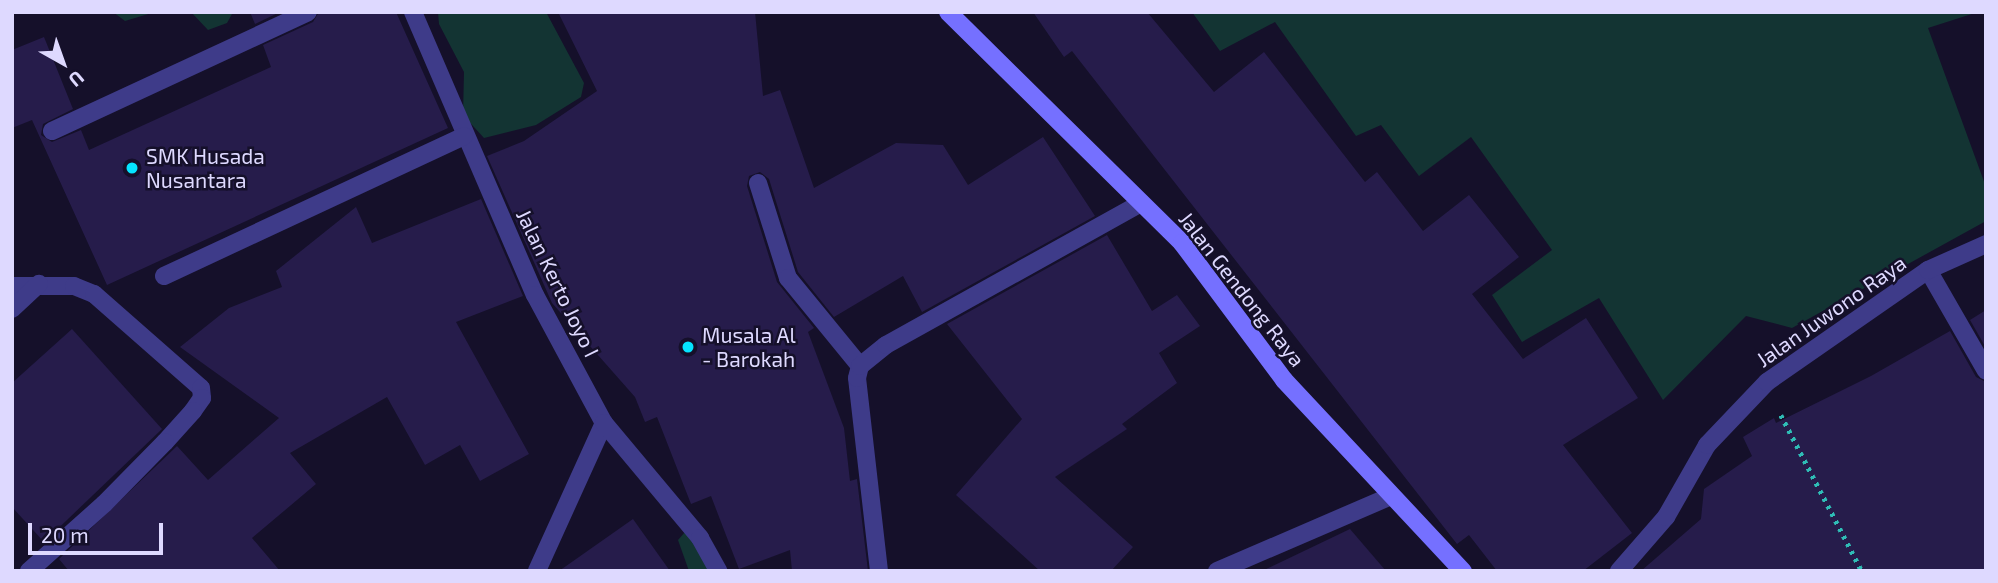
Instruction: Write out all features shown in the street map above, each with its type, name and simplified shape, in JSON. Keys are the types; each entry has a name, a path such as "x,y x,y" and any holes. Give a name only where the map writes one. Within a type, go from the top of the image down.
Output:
{"main road":[{"name":"Jalan Gendong Raya","path":"948,12 1182,243 1284,380 1389,497 1463,571"}],"street":[{"path":"52,131 308,12"},
{"name":"Jalan Kerto Joyo I","path":"413,12 464,136 535,295 604,423 700,538 718,571"},
{"path":"164,276 464,136"},
{"path":"758,183 788,278 860,366"},
{"path":"879,571 857,378 860,366 886,345 1141,203"},
{"name":"Jalan Juwono Raya","path":"1619,571 1639,552 1666,517 1707,445 1767,382 1928,270 1986,244"},
{"path":"1928,270 1986,371"},
{"path":"12,309 40,284"},
{"path":"12,286 74,286 94,294 194,377 202,398 104,504 29,571"},
{"path":"537,571 604,423"},
{"path":"1217,571 1389,497"}],"path":[{"path":"1767,382 1797,451 1861,571"}],"green space":[{"path":"113,12 155,12 125,21"},
{"path":"191,12 232,14 227,23 208,30"},
{"path":"438,12 546,12 584,83 581,97 536,125 484,138 463,115 464,72 439,24"},
{"path":"1192,12 1978,12 1928,28 1986,187 1986,221 1792,328 1746,316 1663,400 1599,298 1522,342 1492,295 1552,250 1471,137 1419,176 1381,125 1356,136 1275,22 1220,51"},
{"path":"685,532 724,571 689,571 678,540"}],"building":[{"path":"250,12 280,12 255,24"},
{"path":"319,12 396,12 448,128 107,285 32,120 12,128 12,50 44,37 73,109 43,124 41,135 52,142 81,130 89,150 271,67 263,45 313,22"},
{"path":"558,12 755,12 763,96 780,90 814,188 896,143 943,145 968,185 1043,137 1095,216 922,312 903,276 834,317 798,272 769,179 760,172 749,176 747,186 777,282 814,328 808,332 844,428 850,481 857,479 868,571 792,571 790,550 739,569 711,496 691,504 657,417 645,422 635,397 552,303 487,156 524,141 597,91"},
{"path":"1033,12 1147,12 1214,92 1264,52 1365,182 1377,172 1423,231 1469,195 1519,257 1472,294 1523,359 1586,318 1638,398 1563,445 1632,533 1583,571 1497,571 1469,535 1457,544 1072,51 1064,57"},
{"path":"481,199 523,296 456,322 529,454 480,481 460,445 425,465 387,397 290,453 316,484 252,538 280,571 69,571 59,559 177,446 208,480 279,418 180,347 229,308 282,287 276,271 356,207 372,243"},
{"path":"1107,235 1152,311 1177,295 1200,326 1159,353 1177,383 1122,424 1127,429 1055,477 1133,547 1111,571 1040,571 956,495 1022,419 947,324"},
{"path":"1986,310 1986,348 1970,320"},
{"path":"72,329 162,429 44,542 12,507 12,383"},
{"path":"1950,331 1976,377 1986,382 1986,571 1641,571 1701,519 1704,489 1752,456 1743,437 1774,418 1776,423 1871,376"},
{"path":"633,519 670,571 559,571"},
{"path":"1350,529 1386,571 1262,571"}],"place":[{"name":"SMK Husada Nusantara","path":"132,168"},
{"name":"Musala Al - Barokah","path":"688,347"}]}
